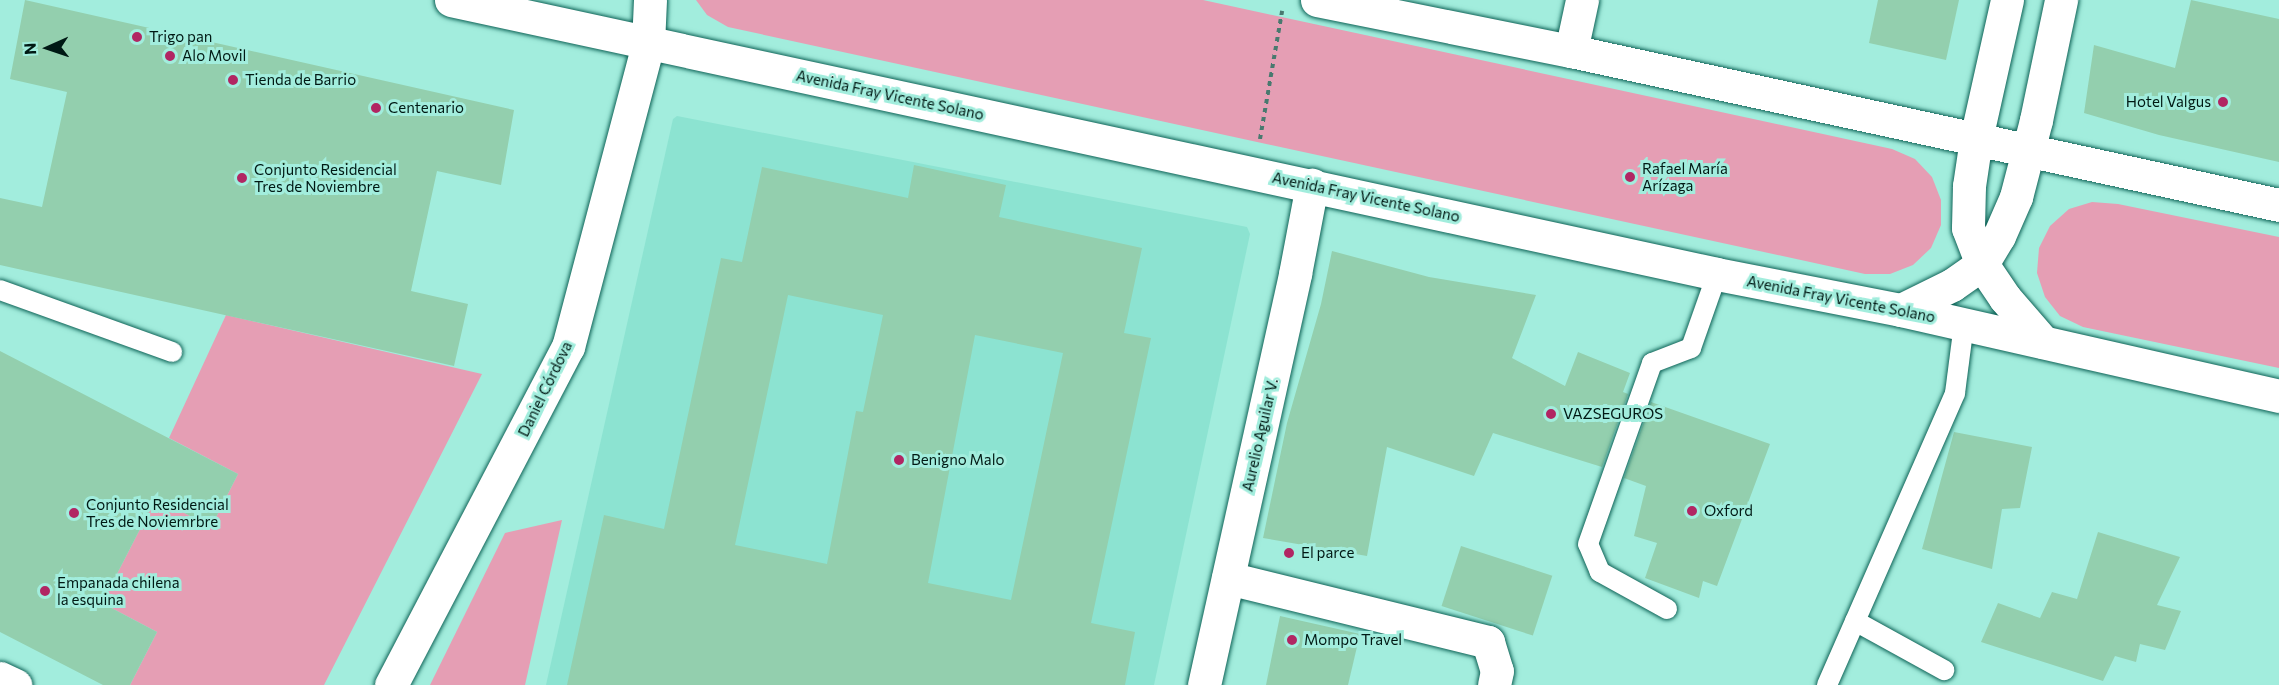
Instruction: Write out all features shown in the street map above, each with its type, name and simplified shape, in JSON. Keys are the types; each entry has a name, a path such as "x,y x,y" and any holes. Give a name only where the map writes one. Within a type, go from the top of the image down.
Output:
{"main road":[{"name":"Avenida Fray Vicente Solano","path":"451,0 648,44 1312,184 1717,274 1901,310 2279,396"},
{"name":"Daniel Córdova","path":"392,685 568,347 648,44 650,0"},
{"path":"1317,0 1571,51 2279,205"},
{"path":"1571,51 1582,0"},
{"path":"2007,0 1976,139 1969,186 1968,228 1982,264 2005,298 2043,342"},
{"path":"1901,310 1952,285 1982,264 1999,236 2016,197 2036,120 2061,0"},
{"name":"Aurelio Aguilar V.","path":"1204,685 1295,274 1312,184"},
{"path":"1228,578 1488,642 1497,671 1494,685"},
{"path":"0,678 15,685"}],"lane":[{"path":"1667,609 1600,572 1588,544 1652,363 1691,348 1717,274"},
{"path":"0,291 172,352"},
{"path":"1827,685 1954,393 1964,324"},
{"path":"1855,621 1944,670"}],"path":[{"path":"1255,173 1283,0"}],"shaded area":[{"path":"696,0 1203,0 1892,149 1915,159 1932,177 1941,200 1941,225 1931,248 1913,265 1890,274 1865,274 728,27 707,15"},
{"name":"Benigno Malo","path":"677,116 1247,227 1250,234 1154,685 546,685 673,119"},
{"path":"2092,202 2118,204 2279,237 2279,368 2083,327 2060,316 2045,297 2037,273 2039,248 2050,226 2069,209"},
{"path":"226,315 482,374 324,685 130,685 157,632 102,603 156,498 211,527 238,474 169,438"},
{"path":"562,520 525,685 430,685 505,533"}],"building":[{"name":"Conjunto Residencial Tres de Noviembre","path":"25,0 514,110 501,185 437,171 411,291 468,304 454,366 0,265 0,198 42,207 67,92 10,79"},
{"path":"1878,0 1959,0 1946,60 1869,43"},
{"name":"Hotel Valgus","path":"2191,0 2279,19 2279,162 2159,135 2084,113 2094,45 2175,68"},
{"path":"914,165 1006,185 999,217 1142,248 1124,333 1151,338 1091,623 1135,632 1125,685 567,685 604,515 664,529 721,258 742,262 762,167 908,198","holes":["788,295 883,315 863,412 856,411 827,564 735,545","975,335 1063,353 1011,600 928,583"]},
{"path":"1332,251 1429,277 1536,295 1512,358 1565,386 1578,352 1630,373 1623,392 1628,394 1602,467 1493,433 1474,476 1387,447 1367,556 1263,538 1287,423 1321,304"},
{"name":"Conjunto Residencial Tres de Noviemrbre","path":"0,351 238,474 211,527 156,498 102,603 157,632 130,685 103,685 0,632"},
{"name":"Oxford","path":"1651,402 1770,444 1717,586 1703,581 1699,598 1645,578 1657,543 1634,536 1646,486 1624,478"},
{"path":"1954,432 2032,447 2020,508 2002,509 1992,569 1922,549"},
{"path":"2098,532 2180,557 2157,605 2181,611 2165,650 2140,644 2136,662 2115,656 2103,681 1981,642 1998,603 2040,618 2052,592 2077,599"},
{"path":"1461,546 1552,576 1533,636 1442,606"},
{"path":"1280,616 1360,634 1348,685 1266,685"}],"place":[{"name":"Trigo pan","path":"137,37"},
{"name":"Alo Movil","path":"170,56"},
{"name":"Tienda de Barrio","path":"233,80"},
{"name":"Hotel Valgus","path":"2223,102"},
{"name":"Centenario","path":"376,108"},
{"name":"Rafael María Arízaga","path":"1630,177"},
{"name":"Conjunto Residencial Tres de Noviembre","path":"242,178"},
{"name":"VAZSEGUROS","path":"1551,414"},
{"name":"Benigno Malo","path":"899,460"},
{"name":"Oxford","path":"1692,511"},
{"name":"Conjunto Residencial Tres de Noviemrbre","path":"74,513"},
{"name":"El parce","path":"1289,553"},
{"name":"Empanada chilena la esquina","path":"45,591"},
{"name":"Mompo Travel","path":"1292,640"}]}
